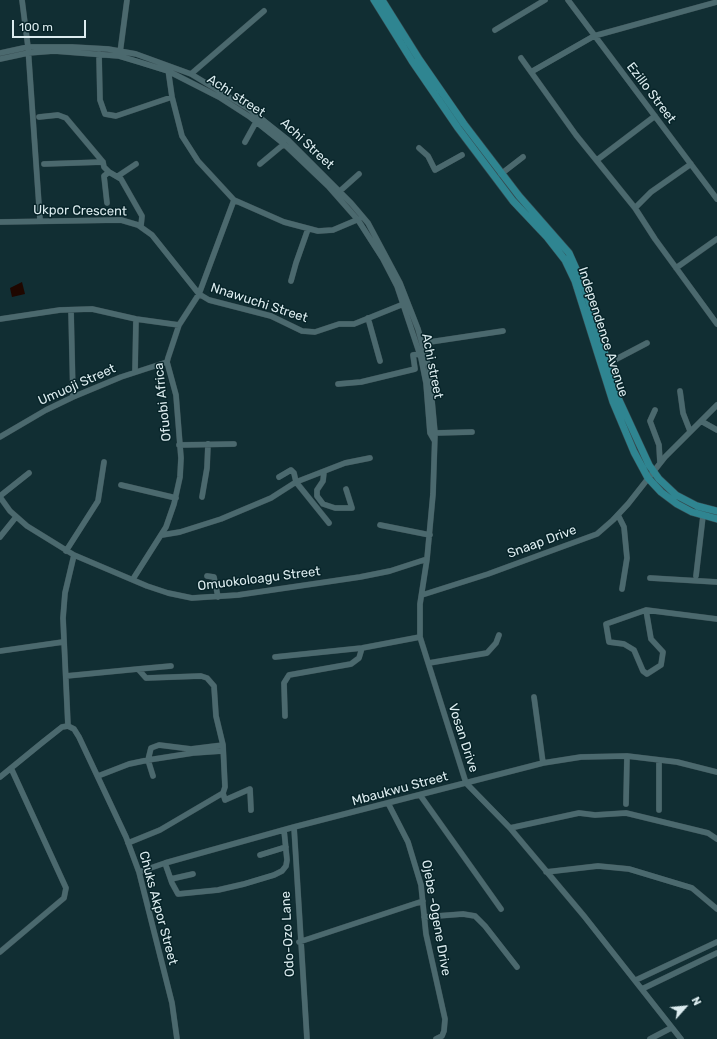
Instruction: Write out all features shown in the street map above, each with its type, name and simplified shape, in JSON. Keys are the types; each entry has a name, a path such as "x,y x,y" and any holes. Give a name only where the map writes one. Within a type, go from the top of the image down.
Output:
{"main road":[{"name":"Independence Avenue","path":"374,0 412,61 516,198 550,235 561,253 572,266 582,290 607,364 607,374 636,440 653,470 676,495 697,506 717,511"},
{"name":"Independence Avenue","path":"382,0 461,126 501,174 516,198"},
{"name":"Independence Avenue","path":"582,290 622,426 648,478 661,492 677,504 703,516 717,519"}],"street":[{"path":"22,0 28,50 40,220"},
{"path":"120,54 127,0"},
{"path":"495,30 544,0"},
{"name":"Ezillo Street","path":"568,0 717,199"},
{"path":"532,72 594,36 717,2"},
{"path":"190,74 264,11"},
{"name":"Achi Street","path":"0,53 72,47 120,54 168,65 190,74 230,96 280,133 305,155 340,191 360,218"},
{"name":"Achi street","path":"0,59 28,50 120,54 168,71 219,97 256,122 284,144 360,218 406,303 420,354 426,383 430,433 434,441"},
{"path":"99,54 100,100 105,114 116,116 172,97"},
{"path":"521,58 576,135 640,214 655,239 717,324"},
{"path":"168,65 172,97 177,120 187,145 209,175 234,200 284,222 308,229 327,231 344,226 360,218"},
{"path":"39,117 58,115 66,118 103,162 104,167 109,172 121,179 142,216 141,226"},
{"path":"597,160 655,116"},
{"path":"245,142 256,122"},
{"path":"260,164 284,144"},
{"path":"419,148 428,156 435,170 462,155"},
{"path":"501,174 523,157"},
{"path":"44,164 103,162"},
{"path":"118,176 136,164"},
{"path":"635,208 651,192 690,164"},
{"path":"107,203 104,176 109,172"},
{"path":"340,191 359,174"},
{"name":"Ofuobi Africa","path":"133,579 162,534 172,512 181,470 176,395 168,362 179,325 199,294 234,200"},
{"name":"Ukpor Crescent","path":"0,222 40,220 121,220 141,226 152,235 199,294"},
{"path":"291,281 308,229"},
{"path":"676,268 717,239"},
{"name":"Nnawuchi Street","path":"199,294 209,300 264,314 306,332 315,332 325,327 354,324 406,303"},
{"name":"Achi Street","path":"406,303 423,343 432,382 435,433 434,441"},
{"path":"0,319 71,310 101,310 136,320 179,325"},
{"path":"71,310 73,397"},
{"path":"368,318 380,361"},
{"path":"136,320 136,372"},
{"path":"423,343 503,331"},
{"path":"607,364 647,343"},
{"path":"338,384 361,382 415,369 412,355 420,354"},
{"name":"Umuoji Street","path":"0,437 46,410 73,397 136,372 168,362"},
{"path":"680,391 683,413 690,431"},
{"name":"Snaap Drive","path":"422,596 595,536 618,515 653,470 717,405"},
{"path":"655,410 650,421 659,445 660,463"},
{"path":"700,421 717,430"},
{"path":"435,433 472,432"},
{"name":"Vosan Drive","path":"434,441 430,535 422,596 420,637 466,783 510,828 636,980 671,1028 681,1039"},
{"path":"202,497 207,468 208,444"},
{"path":"179,445 234,444"},
{"path":"162,534 180,532 221,519 271,498 296,482 345,463 370,458"},
{"path":"66,551 98,502 104,462"},
{"path":"280,477 291,470 294,473 296,482 329,523"},
{"path":"324,472 323,481 317,490 318,496 323,504 335,508 352,508 346,489"},
{"path":"0,496 29,473"},
{"path":"121,485 176,498"},
{"name":"Omuokoloagu Street","path":"0,496 16,517 66,551 168,593 182,597 218,597 360,577 390,571 428,559"},
{"path":"618,515 624,527 627,558 622,589"},
{"path":"696,576 703,516"},
{"path":"0,537 16,517"},
{"path":"380,525 430,535"},
{"path":"0,777 62,727 68,726 63,642 64,606 74,554"},
{"path":"207,576 214,577 218,597"},
{"path":"650,578 717,582"},
{"path":"646,610 650,639 663,652 661,665 647,674 643,671 634,650 624,644 609,642 606,624 646,610 717,619"},
{"path":"429,663 487,653 496,643 499,635"},
{"path":"275,657 362,648 420,637"},
{"path":"0,651 63,642"},
{"path":"285,716 284,683 289,675 352,664 359,658 362,648"},
{"path":"66,676 171,666"},
{"path":"138,670 146,678 201,676 211,681 215,691 216,716 222,748 225,800 250,789 251,810"},
{"path":"534,697 543,763"},
{"name":"Chuks Akpor Street","path":"68,726 74,729 79,737 98,776 128,843 139,872 170,996 177,1039"},
{"path":"153,776 148,760 151,748 159,745 191,749 222,748"},
{"path":"98,776 148,760 222,748"},
{"path":"626,804 627,756"},
{"name":"Mbaukwu Street","path":"139,872 166,862 294,827 543,763 581,757 627,756 659,760 717,772"},
{"path":"659,760 659,810"},
{"path":"0,952 60,901 66,892 65,885 11,768"},
{"path":"128,843 160,830 224,793"},
{"path":"420,795 501,909"},
{"name":"Ojebe -Ogene Drive","path":"388,803 412,852 423,901 427,941 445,1019 442,1036 436,1039"},
{"path":"510,828 579,813 595,815 626,813 708,833 717,839"},
{"name":"Odo-Ozo Lane","path":"294,827 306,1039"},
{"path":"166,862 176,892 181,895 244,884 282,871 287,860 284,830"},
{"path":"260,855 286,847"},
{"path":"546,872 598,866 629,869 692,888 717,909"},
{"path":"171,879 194,874"},
{"path":"300,942 423,901"},
{"path":"424,917 463,914 475,916 485,926 517,967"},
{"path":"636,980 717,942"},
{"path":"642,989 717,952"},
{"path":"650,1039 671,1028"}],"shaded area":[{"path":"22,282 25,294 12,297 10,288"}]}
